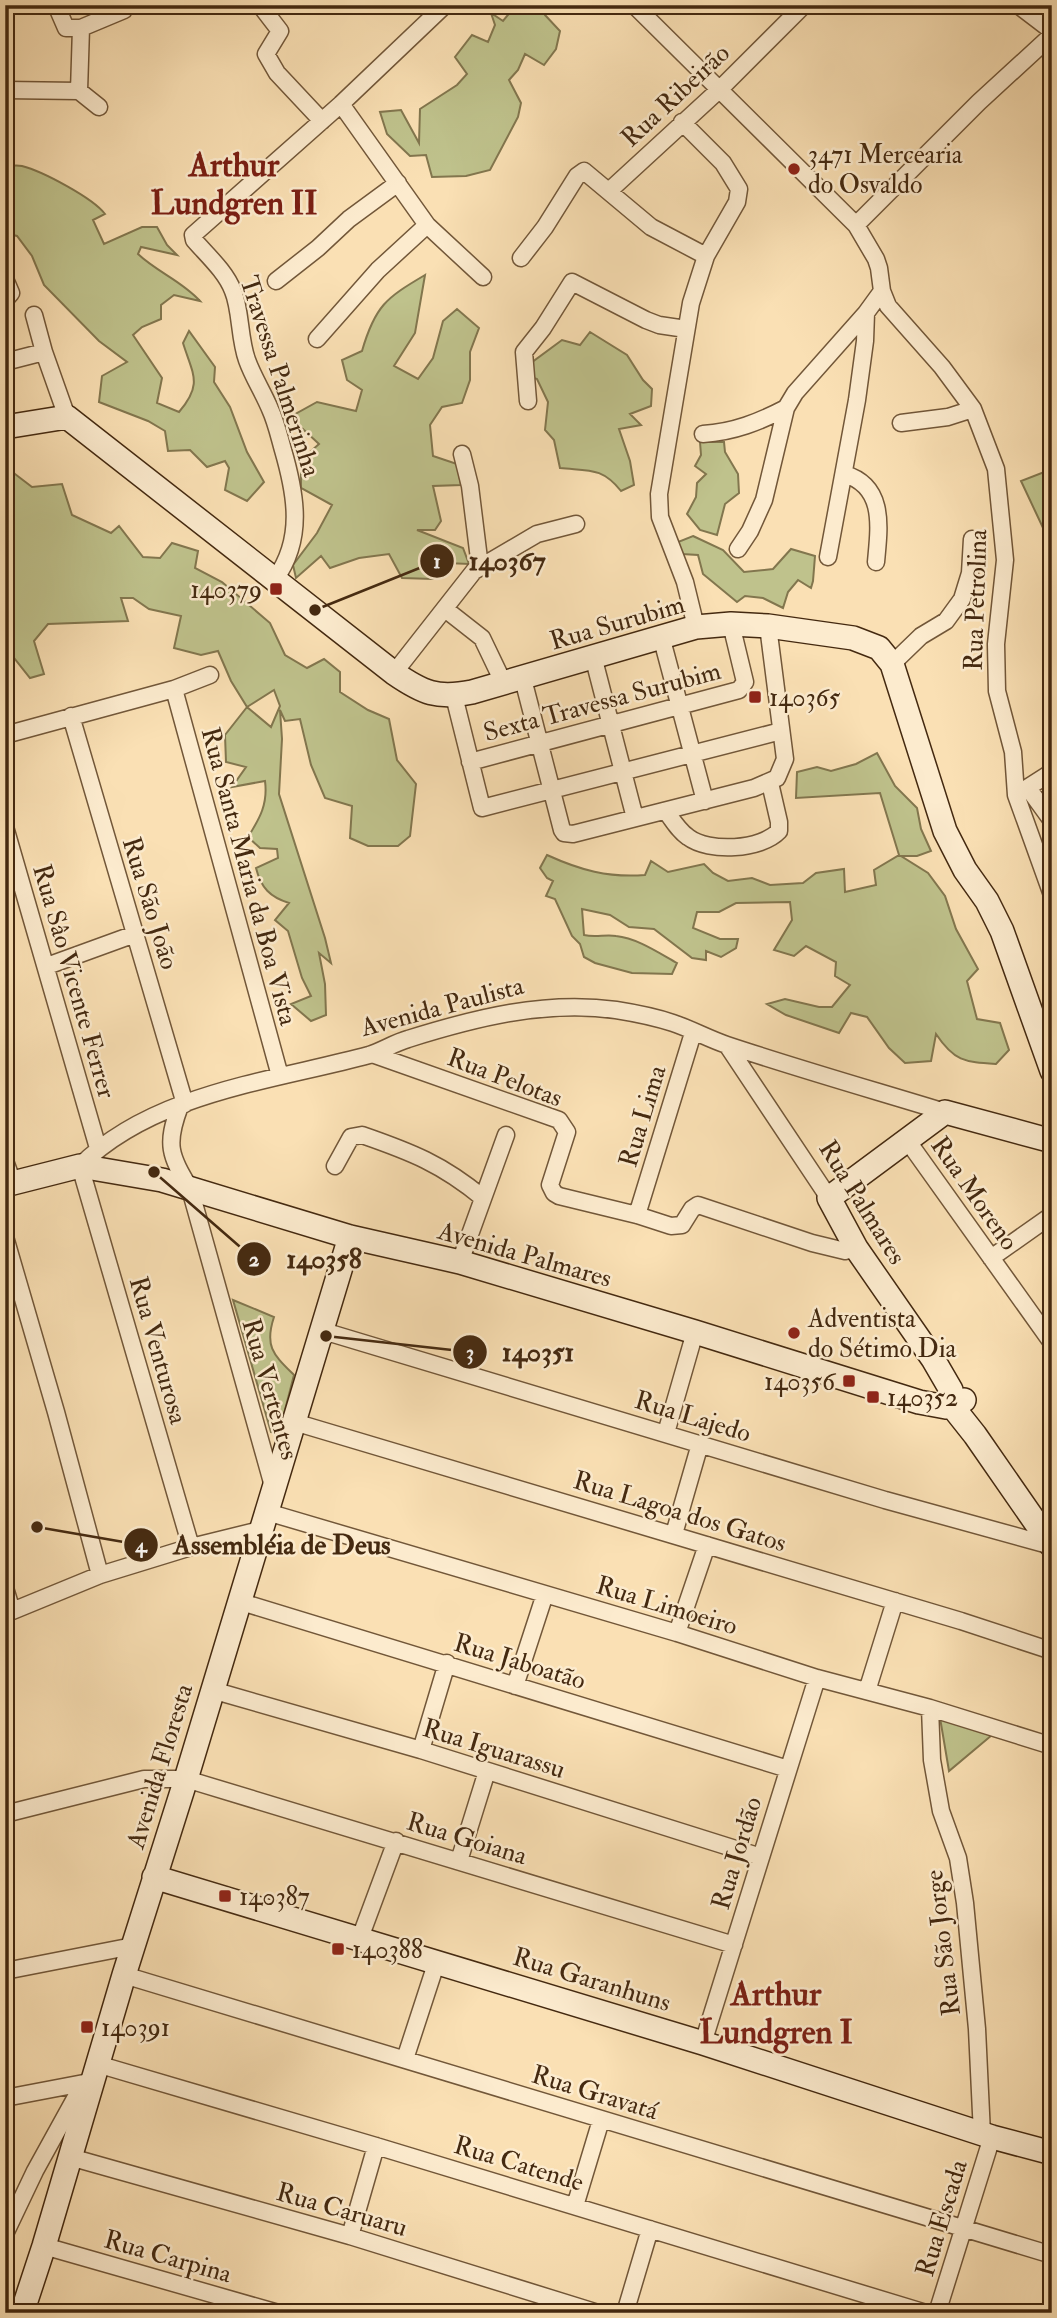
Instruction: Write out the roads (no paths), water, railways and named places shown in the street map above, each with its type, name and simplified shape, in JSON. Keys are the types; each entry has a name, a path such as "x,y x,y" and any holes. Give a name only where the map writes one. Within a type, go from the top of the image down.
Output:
{"street":[{"path":"55,5 66,28 81,28 124,9"},
{"path":"260,5 280,31 266,54 277,74 322,121 445,5"},
{"path":"634,5 856,225 1052,33 1018,5"},
{"name":"Rua Ribeirão","path":"609,191 720,89 804,5"},
{"path":"79,92 81,28"},
{"path":"5,90 79,92 99,107"},
{"path":"341,104 427,225 483,277"},
{"name":"Travessa Palmerinha","path":"275,579 285,565 293,537 296,508 290,476 278,429 246,359 234,293 193,236 322,121"},
{"path":"682,122 723,163 739,189 737,202 706,256 691,303 659,494 660,517 685,582 696,627"},
{"path":"520,258 580,173 588,172 651,227 706,256"},
{"path":"276,281 349,219 397,183"},
{"path":"317,339 378,270 427,225"},
{"name":"Rua Petrolina","path":"856,225 876,259 888,306 942,367 974,409 992,456 998,482 1005,560 998,612 996,682 1022,791 1052,895"},
{"path":"558,273 659,326 686,329"},
{"path":"5,279 11,293 5,300"},
{"path":"528,401 523,354 572,282"},
{"path":"738,549 750,531 764,500 786,408 795,393 866,313 882,290"},
{"path":"828,557 863,356 866,313"},
{"path":"5,427 66,417 34,315"},
{"path":"5,362 44,352"},
{"path":"704,434 751,425 786,408"},
{"path":"901,423 948,417 974,409"},
{"name":"Rua Surubim","path":"66,417 394,673 427,694 454,696 514,681 661,636 696,627 731,624 768,626 853,638 869,642 887,656 892,664"},
{"path":"462,454 470,486 480,567"},
{"path":"844,474 860,480 871,491 875,500 878,531 876,562"},
{"path":"394,673 474,571 537,534 576,524"},
{"path":"972,539 970,573 962,599 946,621 921,636 892,664 945,831 1002,931 1052,1071"},
{"path":"445,609 482,638 514,681 541,743 564,833 573,834 705,801 770,783 777,778 785,758 768,626"},
{"name":"Sexta Travessa Surubim","path":"470,762 739,690 745,684 731,624"},
{"path":"661,636 705,801"},
{"path":"593,656 635,818"},
{"path":"5,735 174,689 210,675"},
{"name":"Rua Santa Maria da Boa Vista","path":"174,689 280,1076"},
{"path":"454,696 482,808 781,731"},
{"name":"Rua São João","path":"71,716 183,1105"},
{"path":"1052,772 1022,791 1052,821"},
{"path":"666,811 674,824 690,839 711,847 735,847 758,842 779,831 770,783"},
{"name":"Rua Sâo Vicente Ferrer","path":"5,827 98,1148"},
{"path":"47,966 135,934"},
{"name":"Avenida Paulista","path":"80,1166 98,1148 122,1133 183,1105 280,1076 372,1054 405,1039 503,1014 531,1009 585,1007 617,1010 675,1024 727,1045 945,1112 1052,1141"},
{"name":"Rua Lima","path":"638,1214 694,1033"},
{"name":"Rua Palmares","path":"727,1045 829,1198 856,1248 933,1359 956,1399"},
{"name":"Rua Pelotas","path":"372,1054 559,1120 567,1132 551,1177 550,1185 554,1193 678,1226 682,1225 692,1209 698,1205 811,1242 845,1251 856,1248"},
{"name":"Rua Vertentes","path":"183,1105 172,1133 172,1156 190,1189 273,1486"},
{"path":"829,1198 945,1112"},
{"path":"335,1166 351,1137 362,1135 425,1158 453,1174 483,1198"},
{"path":"460,1262 506,1135"},
{"name":"Rua Moreno","path":"907,1140 1052,1343"},
{"path":"5,1161 9,1184 80,1166"},
{"name":"Avenida Palmares","path":"80,1166 162,1180 349,1237 460,1262 904,1398 931,1405 956,1399"},
{"name":"Rua Venturosa","path":"80,1166 191,1547"},
{"path":"991,1258 1052,1215"},
{"path":"5,1237 100,1575"},
{"name":"Avenida Floresta","path":"22,2312 44,2246 91,2076 186,1779 349,1237"},
{"name":"Rua Lajedo","path":"320,1330 886,1500 1052,1546"},
{"path":"666,1433 695,1332"},
{"path":"956,1399 987,1425 1052,1518"},
{"path":"956,1399 975,1435 1052,1546"},
{"name":"Rua Lagoa dos Gatos","path":"294,1422 674,1534 1052,1651"},
{"path":"674,1534 700,1444"},
{"path":"5,1588 8,1613 100,1575 264,1521"},
{"name":"Rua Limoeiro","path":"264,1521 545,1594 817,1678 930,1708 1052,1746"},
{"path":"677,1633 707,1545"},
{"path":"515,1686 545,1594"},
{"name":"Rua Jaboatão","path":"238,1601 788,1769"},
{"path":"867,1691 895,1601"},
{"path":"421,1750 447,1663"},
{"name":"Rua Jordão","path":"703,2043 817,1678"},
{"name":"Rua Iguarassu","path":"212,1690 421,1750 761,1857"},
{"name":"Rua São Jorge","path":"930,1708 932,1760 942,1811 962,1872 987,2135"},
{"path":"459,1861 486,1771"},
{"name":"Rua Goiana","path":"5,1814 144,1779 186,1779 734,1945"},
{"path":"360,1938 396,1841"},
{"name":"Rua Garanhuns","path":"154,1877 437,1961 987,2135 1052,2153"},
{"path":"5,1971 133,1946"},
{"path":"405,2059 437,1961"},
{"name":"Rua Gravatá","path":"124,1975 1052,2255"},
{"path":"5,2098 91,2076"},
{"path":"5,2234 35,2171 91,2076"},
{"name":"Rua Catende","path":"91,2076 376,2146 926,2313"},
{"path":"575,2206 601,2120"},
{"name":"Rua Escada","path":"937,2313 964,2228 987,2135"},
{"path":"349,2236 376,2146"},
{"name":"Rua Caruaru","path":"70,2157 349,2236 598,2313"},
{"path":"625,2313 650,2229"},
{"name":"Rua Carpina","path":"44,2246 278,2313"},
{"path":"540,2313 546,2297"},
{"path":"5,2304 22,2312"}],"place":[{"name":"3471 Mercearia do Osvaldo","path":"794,169"},
{"name":"140379","path":"276,589"},
{"name":"140367","path":"315,610"},
{"name":"140365","path":"755,697"},
{"name":"140358","path":"154,1172"},
{"name":"Adventista do Sétimo Dia","path":"794,1333"},
{"name":"140351","path":"326,1336"},
{"name":"140356","path":"849,1381"},
{"name":"140352","path":"873,1397"},
{"name":"Assembléia de Deus","path":"37,1527"},
{"name":"140387","path":"225,1896"},
{"name":"140388","path":"338,1949"},
{"name":"140391","path":"87,2027"}],"district":[{"name":"Arthur Lundgren II","path":"234,183"},
{"name":"Arthur Lundgren I","path":"776,2012"}]}
